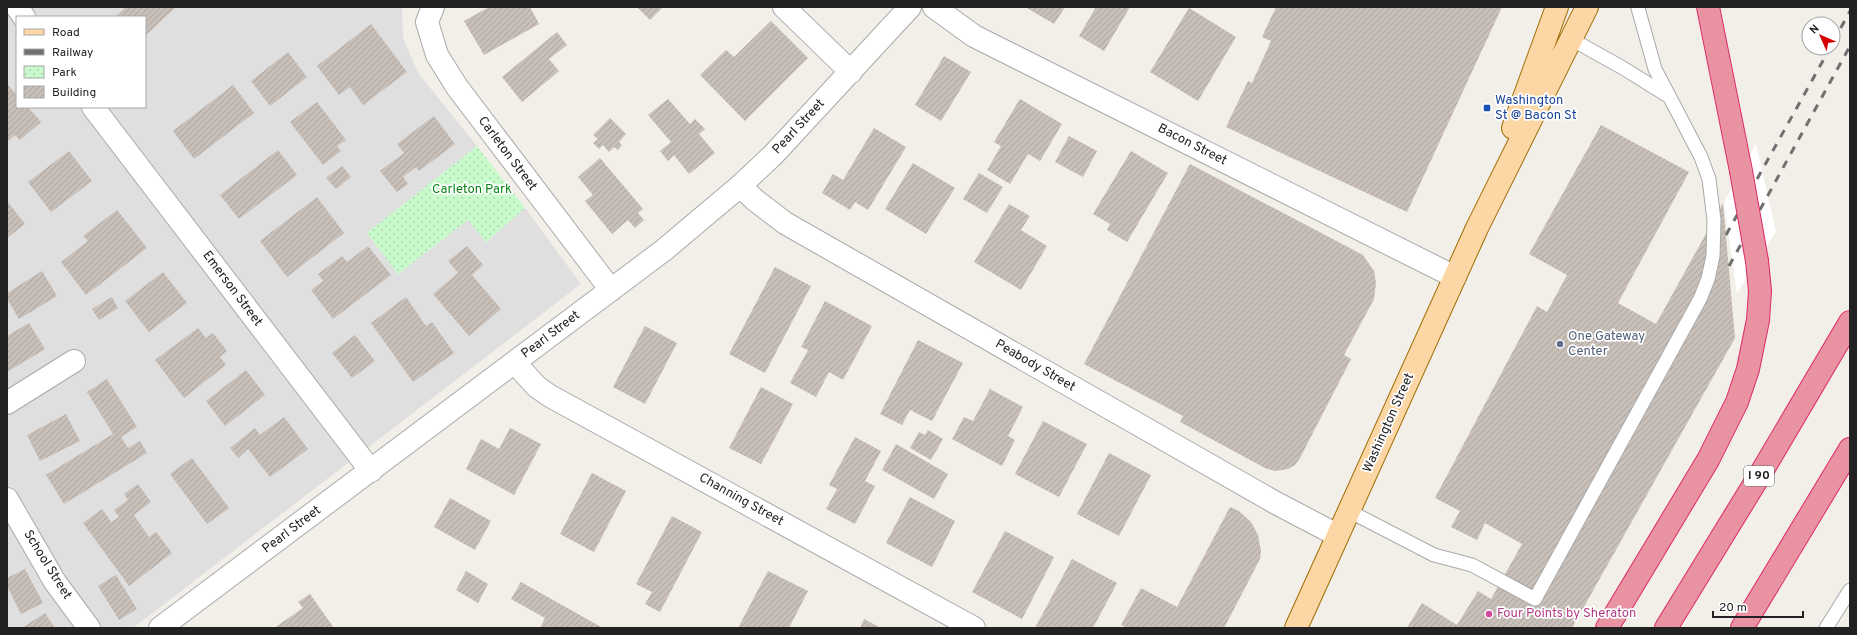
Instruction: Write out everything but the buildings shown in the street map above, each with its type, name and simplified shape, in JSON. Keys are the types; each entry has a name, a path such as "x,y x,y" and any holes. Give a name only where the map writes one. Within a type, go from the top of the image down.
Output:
{"highway":[{"path":"1607,628 1708,460 1737,402 1748,369 1758,320 1760,291 1757,261 1741,171 1708,7"},
{"name":"I 90","path":"1666,628 1761,473 1850,322"},
{"path":"1742,628 1850,449"}],"main road":[{"name":"Washington Street","path":"1477,228 1557,7"},
{"name":"Washington Street","path":"1298,623 1477,228 1587,7"}],"street":[{"path":"17,7 23,16"},
{"name":"Carleton Street","path":"433,7 427,22 437,56 457,87 611,290"},
{"path":"784,7 851,72"},
{"name":"Pearl Street","path":"160,628 664,250 740,186 773,155 910,7"},
{"name":"Bacon Street","path":"934,7 974,36 1455,277"},
{"name":"Emerson Street","path":"94,108 370,471"},
{"name":"Peabody Street","path":"740,186 755,200 785,223 1276,503 1338,536"},
{"path":"7,403 74,361"},
{"name":"Channing Street","path":"514,362 537,387 550,396 974,628"},
{"name":"School Street","path":"7,499 55,582 89,628"}],"lane":[{"path":"1349,511 1434,555 1472,564 1535,599 1700,299 1708,279 1713,256 1714,220 1709,179 1701,157 1655,69 1638,8"},
{"path":"1571,39 1669,96"},
{"path":"1826,628 1850,590"}],"shaded area":[{"path":"7,7 402,7 403,37 418,73 477,146 368,233 398,274 468,220 486,242 525,208 581,284 133,628 7,628"}],"green space":[{"name":"Carleton Park","path":"477,146 525,208 486,242 468,220 398,274 367,233"}],"pier":[{"path":"1756,144 1776,232 1737,293 1724,202"}],"railway":[{"path":"1841,27 1850,11"},
{"path":"1729,266 1850,46"},
{"path":"1726,235 1826,56"}],"place":[{"name":"Washington St @ Bacon St","path":"1487,108"},
{"name":"One Gateway Center","path":"1560,344"},
{"name":"Four Points by Sheraton","path":"1489,614"}]}
